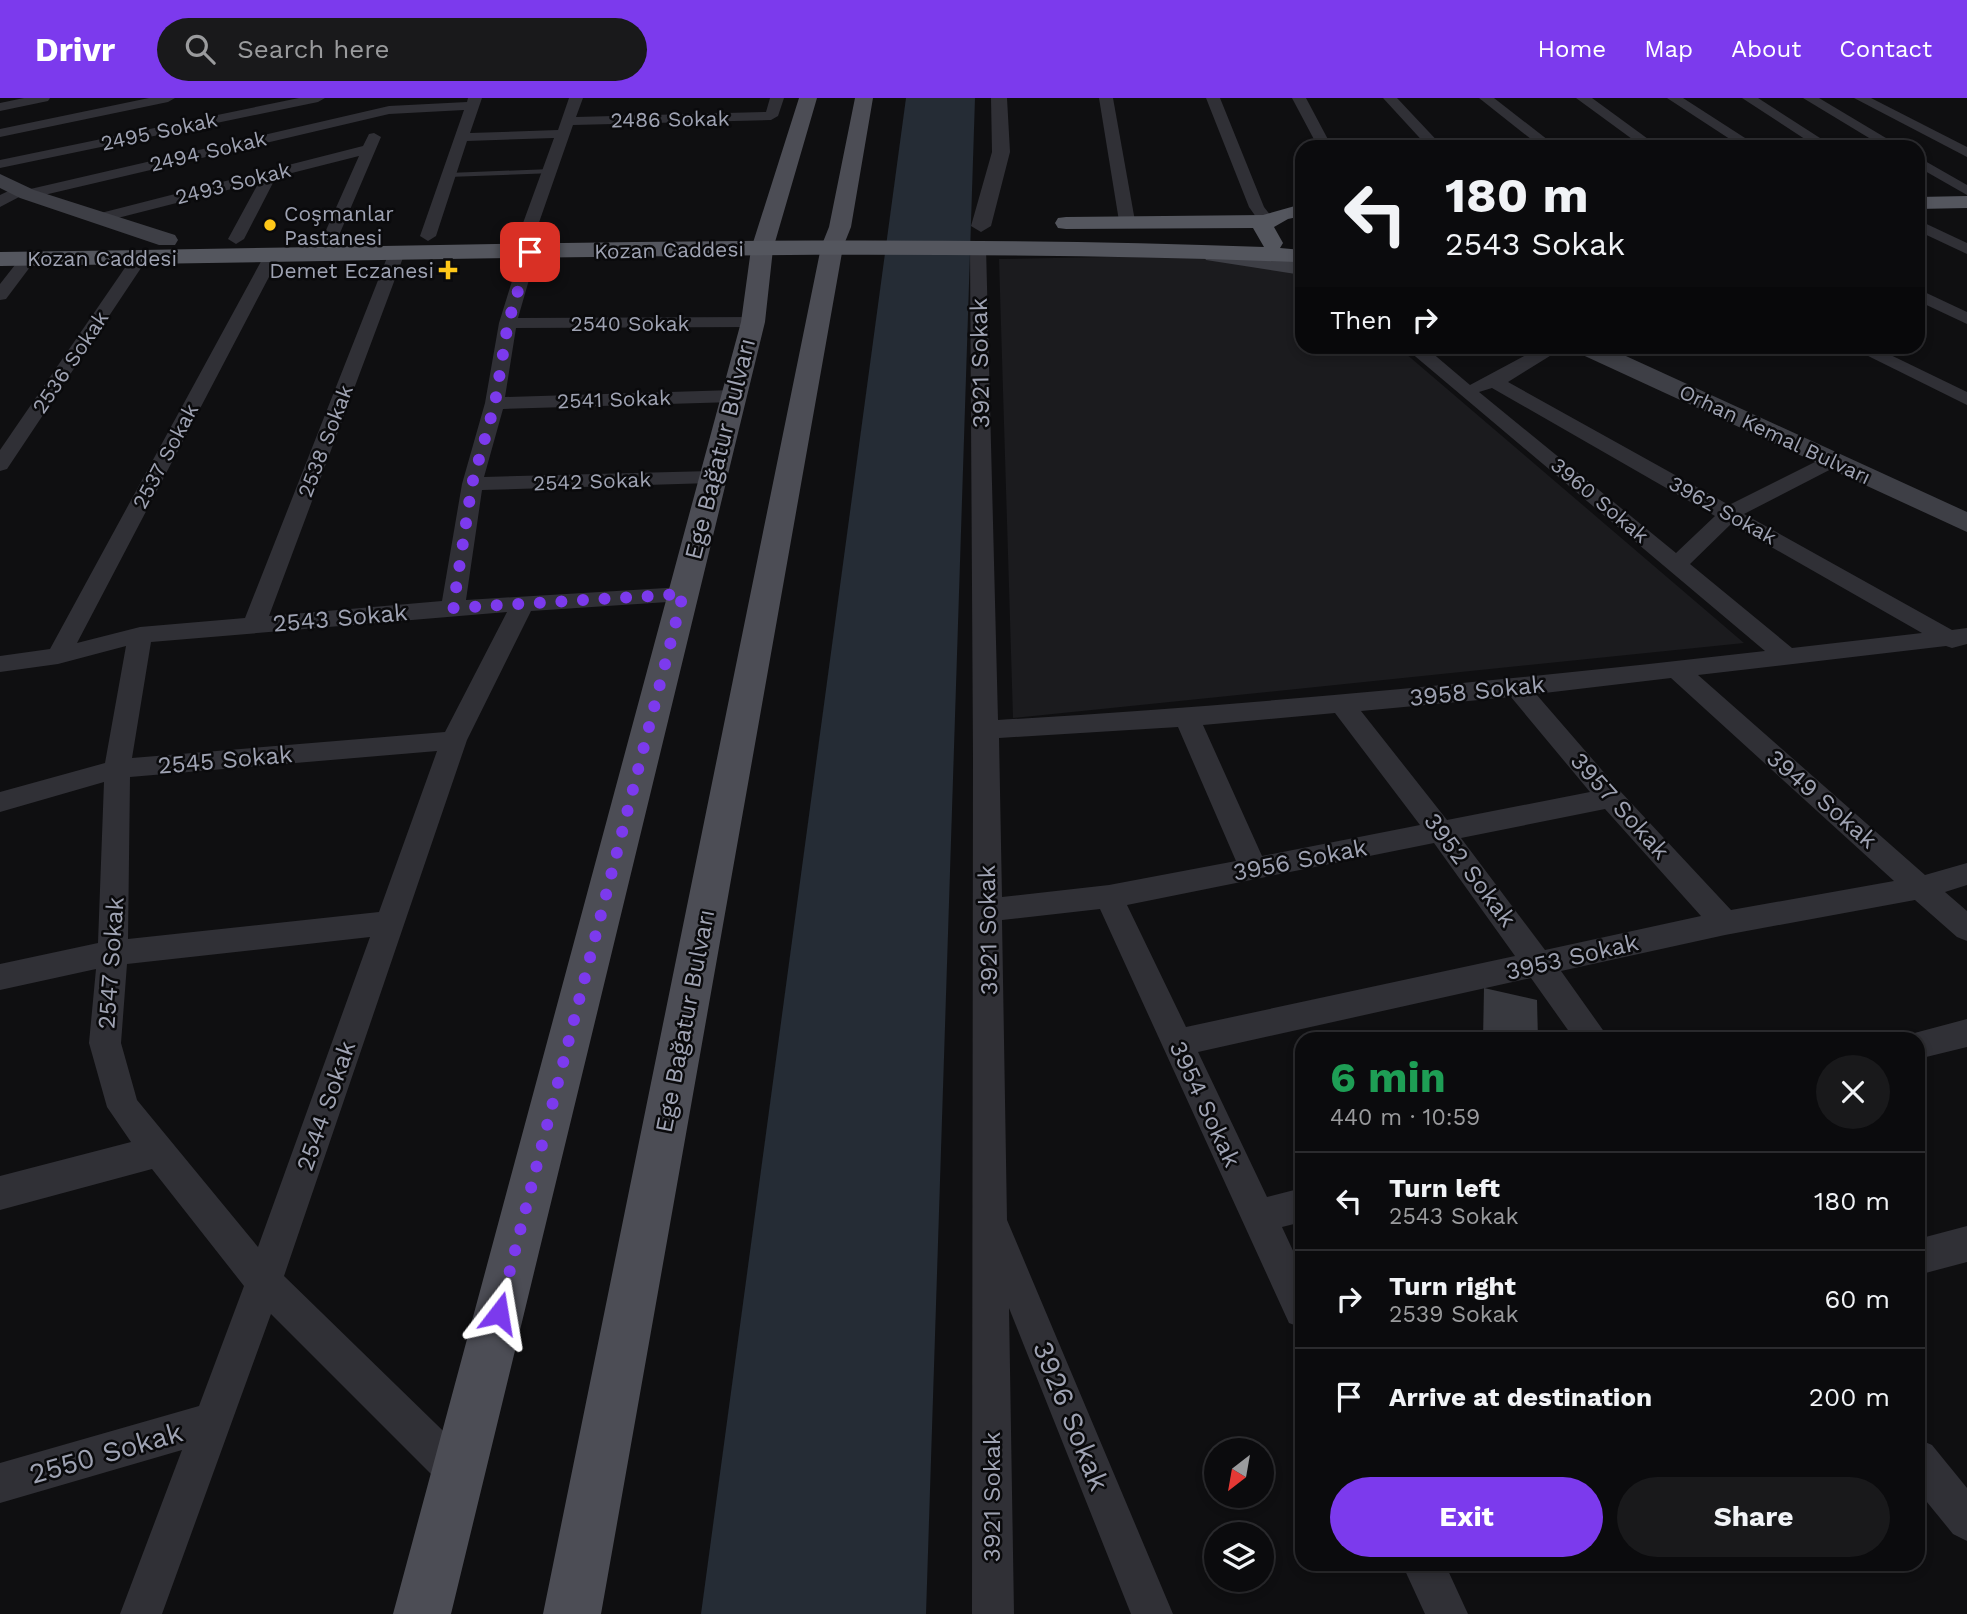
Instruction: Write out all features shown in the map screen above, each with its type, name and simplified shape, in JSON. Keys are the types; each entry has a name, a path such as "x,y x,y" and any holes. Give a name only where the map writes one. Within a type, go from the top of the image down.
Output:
{"highway":[{"path":"1925,203 1967,202"},
{"path":"1295,212 1276,216 1263,227 1271,242 1295,256"},
{"path":"1925,215 1967,214"},
{"path":"1047,224 1267,221"},
{"name":"Kozan Caddesi","path":"979,236 1007,225"},
{"name":"Kozan Caddesi","path":"167,240 428,236 528,243"},
{"name":"Kozan Caddesi","path":"0,259 139,255 396,255 528,243 850,237 979,236 1164,249"},
{"path":"139,255 168,250 167,240"},
{"name":"Kozan Caddesi","path":"0,243 139,255"}],"main road":[{"name":"Ege Bağatur Bulvarı","path":"422,1614 711,477 734,396 752,322 764,239 808,98"},
{"name":"Ege Bağatur Bulvarı","path":"572,1614 850,237 864,98"},
{"path":"15,188 167,240"},
{"path":"1164,249 1253,259 1295,259"},
{"name":"Orhan Kemal Bulvarı","path":"1601,354 1967,523"},
{"name":"Orhan Kemal Bulvarı","path":"1628,354 1967,511"}],"street":[{"path":"0,107 43,98"},
{"path":"0,133 167,98"},
{"path":"245,98 280,135"},
{"name":"2495 Sokak","path":"0,164 318,98"},
{"path":"453,608 472,484 495,403 508,323 528,243 576,98"},
{"name":"2486 Sokak","path":"460,137 567,127 771,116 777,98"},
{"path":"979,236 1001,152 999,98"},
{"path":"1106,98 1127,221"},
{"path":"1213,98 1257,207 1267,221"},
{"path":"1299,98 1321,140"},
{"path":"1390,98 1429,140"},
{"path":"1486,98 1541,140"},
{"path":"1583,98 1642,140"},
{"path":"1674,98 1741,140"},
{"path":"1749,98 1816,140"},
{"path":"1810,98 1882,140"},
{"path":"1861,98 1967,153"},
{"path":"428,236 474,102"},
{"name":"2494 Sokak","path":"0,202 15,188 280,135 392,104 474,102"},
{"path":"331,237 369,149 392,104"},
{"name":"2493 Sokak","path":"97,218 369,149"},
{"path":"1925,165 1967,191"},
{"path":"236,239 270,174"},
{"path":"1925,228 1967,249"},
{"name":"3921 Sokak","path":"979,236 988,910 993,1614"},
{"name":"2536 Sokak","path":"0,465 139,255"},
{"name":"2538 Sokak","path":"254,626 396,255"},
{"name":"2537 Sokak","path":"58,656 272,256"},
{"path":"0,295 28,259"},
{"path":"1925,298 1967,319"},
{"name":"2540 Sokak","path":"508,323 752,322"},
{"name":"3960 Sokak","path":"1422,354 1785,655"},
{"path":"1466,390 1494,382 1543,354"},
{"path":"1873,354 1967,400"},
{"name":"3962 Sokak","path":"1494,382 1960,638"},
{"name":"2541 Sokak","path":"495,403 734,396"},
{"path":"1677,564 1730,513 1834,460"},
{"name":"2542 Sokak","path":"472,484 711,477"},
{"name":"2543 Sokak","path":"0,664 58,656 140,635 453,608 683,594"},
{"name":"2544 Sokak","path":"141,1614 264,1282 454,740 523,603"},
{"name":"2547 Sokak","path":"140,635 117,769 116,909 105,1043 123,1107 264,1282 458,1473"},
{"name":"3958 Sokak","path":"986,730 1186,718 1517,688 1785,655 1960,638"},
{"name":"3949 Sokak","path":"1677,670 1967,929"},
{"name":"3957 Sokak","path":"1517,688 1611,798 1725,923"},
{"name":"3952 Sokak","path":"1342,704 1441,832 1588,1032"},
{"path":"1186,718 1254,869"},
{"name":"2545 Sokak","path":"0,802 117,769 454,740"},
{"name":"3956 Sokak","path":"988,910 1109,897 1611,798"},
{"name":"3953 Sokak","path":"1177,1043 1725,923 1921,887 1967,874"},
{"name":"3954 Sokak","path":"1109,897 1295,1295"},
{"path":"0,978 112,953 390,923"},
{"path":"1925,1043 1967,1033"},
{"path":"0,1193 159,1151"},
{"path":"1258,1217 1295,1208"},
{"name":"3926 Sokak","path":"991,1217 1152,1614"},
{"path":"1925,1255 1967,1244"},
{"name":"2550 Sokak","path":"0,1483 212,1422"},
{"path":"1925,1468 1967,1520"},
{"path":"1426,1571 1447,1614"}],"lane":[{"path":"448,175 551,171"}],"shaded area":[{"path":"906,98 975,98 926,1614 701,1614"},
{"path":"1210,255 1295,270 1295,354 1406,354 1744,643 1013,718 999,259"}],"building":[{"path":"1484,988 1537,1000 1538,1032 1483,1032"}],"place":[{"name":"Coşmanlar Pastanesi","path":"270,225"},
{"name":"Demet Eczanesi","path":"448,270"}],"route":[{"path":"499,1313 683,594 453,608 472,484 495,403 508,323 530,252"}]}
